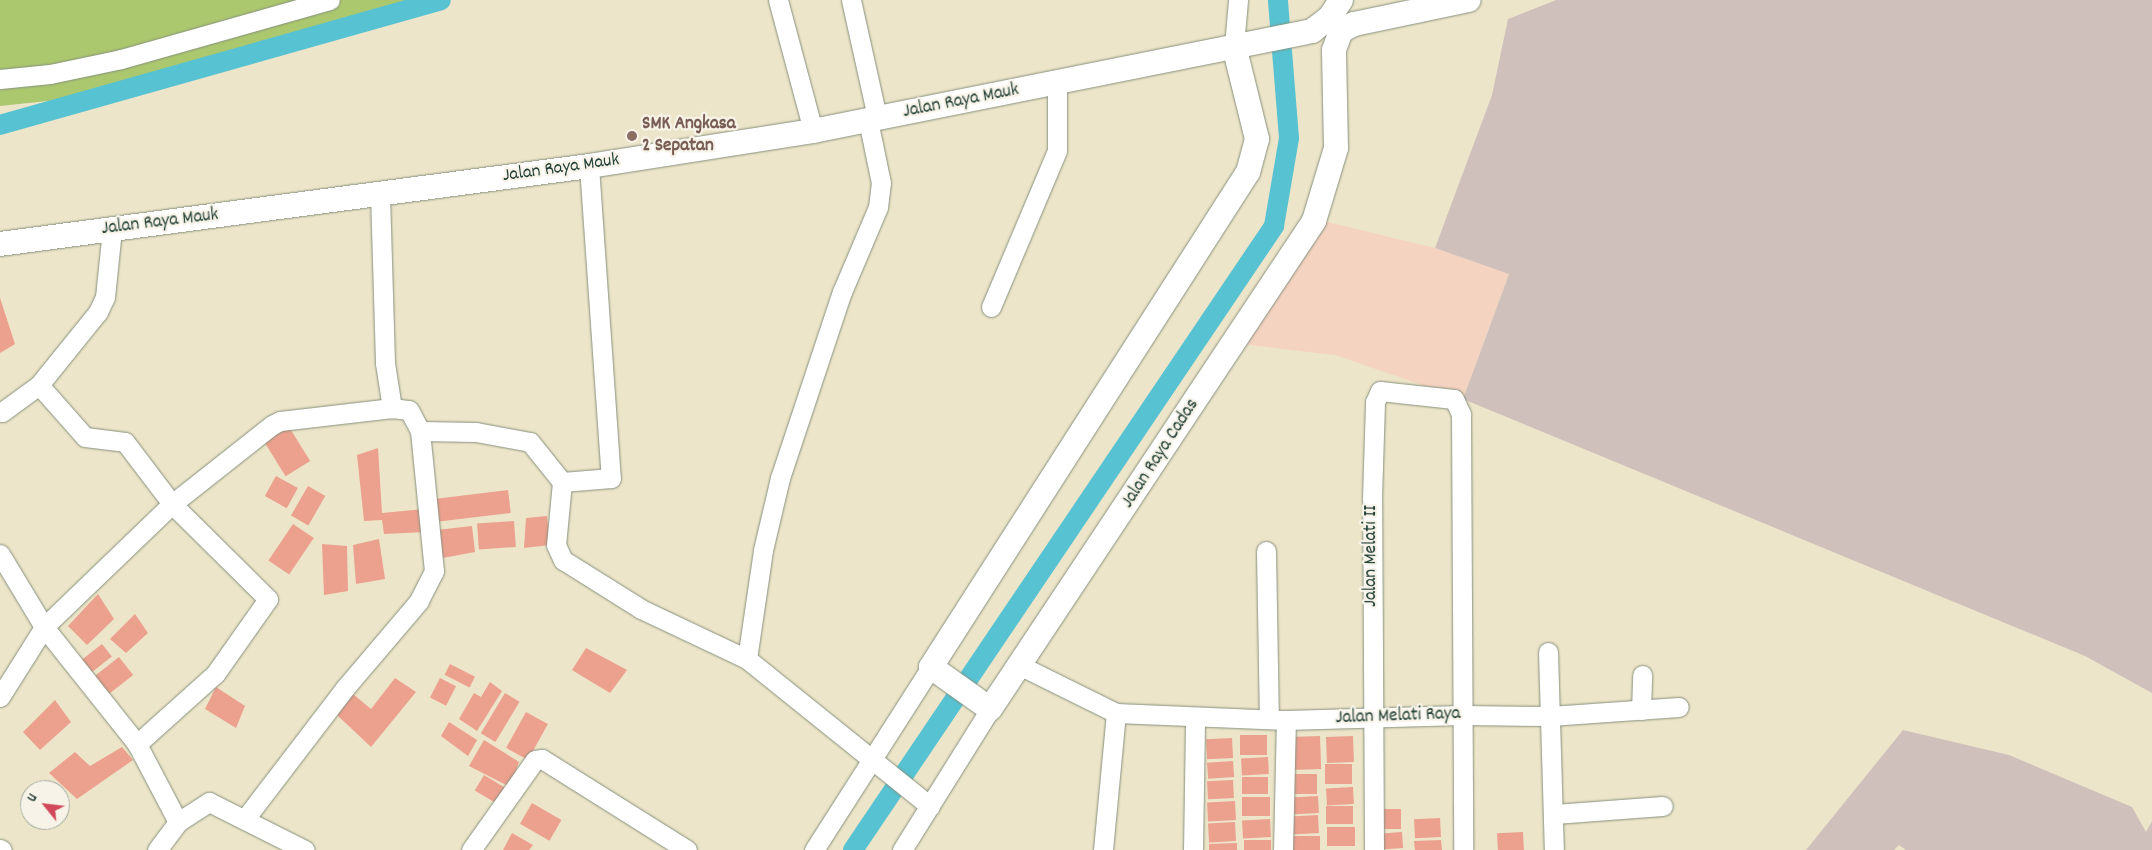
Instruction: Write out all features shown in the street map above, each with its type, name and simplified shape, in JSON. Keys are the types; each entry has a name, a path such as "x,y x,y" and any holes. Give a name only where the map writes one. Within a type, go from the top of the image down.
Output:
{"main road":[{"name":"Jalan Raya Mauk","path":"0,244 589,166 813,131 1057,83 1239,39 1312,31 1330,17 1341,0"},
{"name":"Jalan Raya Cadas","path":"984,704 1021,666 1314,221 1336,148 1334,50 1341,31 1354,24 1469,0"},
{"path":"984,704 937,671 1248,172 1257,139 1239,39"}],"street":[{"path":"0,80 50,74 121,59 330,0"},
{"path":"778,0 813,131"},
{"path":"747,659 764,550 780,478 842,292 878,207 881,183 873,119 851,0"},
{"path":"1238,0 1239,39"},
{"path":"991,307 1057,150 1057,83"},
{"path":"562,482 611,478 589,166"},
{"path":"380,194 385,363 392,408"},
{"path":"2,412 39,385 98,312 105,297 112,229"},
{"path":"39,385 85,436 125,442 172,504 268,599 215,674 137,744"},
{"name":"Jalan Melati II","path":"1374,850 1371,718 1372,498 1377,394 1380,391 1454,399 1461,414 1462,715"},
{"path":"0,697 44,627 172,504 280,420 392,408 409,410 420,431 434,571 428,586 245,819"},
{"path":"420,431 476,432 530,442 562,482 556,545 563,560 641,609 747,659 930,806"},
{"path":"1266,551 1278,720 1283,850"},
{"path":"0,554 44,627 137,744 178,822"},
{"path":"1548,652 1554,850"},
{"path":"1021,666 1116,713 1103,850"},
{"path":"814,850 876,763 937,671"},
{"path":"1641,710 1642,675"},
{"name":"Jalan Raya Cadas","path":"902,850 930,806 984,704"},
{"name":"Jalan Melati Raya","path":"1116,713 1278,720 1462,715 1550,716 1679,708"},
{"path":"1462,715 1463,850"},
{"path":"1193,850 1195,717"},
{"path":"472,850 535,760 542,759 687,850"},
{"path":"157,850 178,822 209,802 305,850"},
{"path":"1554,814 1663,806"}],"shaded area":[{"path":"1556,0 2152,0 2152,693 2085,656 1463,399 1509,274 1435,248 1492,95 1508,19"},
{"path":"1307,217 1435,248 1509,273 1463,399 1335,355 1224,342"},
{"path":"1903,730 2009,755 2132,807 2146,832 2152,821 2152,850 1906,850 1899,845 1894,850 1806,850"}],"green space":[{"path":"0,0 425,0 76,98 0,106"}],"building":[{"path":"0,298 15,344 0,353"},
{"path":"289,427 310,461 286,476 264,442"},
{"path":"378,448 382,513 424,509 425,532 384,534 382,520 364,521 357,455"},
{"path":"276,476 298,488 287,508 265,496"},
{"path":"308,486 325,496 308,525 291,515"},
{"path":"508,490 511,513 439,522 437,499"},
{"path":"547,516 550,545 524,548 526,518"},
{"path":"514,521 516,547 479,550 477,524"},
{"path":"293,524 314,538 289,574 268,560"},
{"path":"472,526 475,552 437,559 436,530"},
{"path":"379,539 385,579 356,584 353,545"},
{"path":"322,544 347,546 348,591 324,595"},
{"path":"98,594 114,619 87,645 68,626"},
{"path":"135,614 148,633 126,653 110,639"},
{"path":"102,644 112,657 86,677 76,664"},
{"path":"586,648 627,670 610,693 572,670"},
{"path":"119,657 133,675 106,696 92,678"},
{"path":"450,664 475,677 470,687 445,675"},
{"path":"395,678 416,692 371,747 337,715 353,694 371,709"},
{"path":"440,678 456,686 446,706 430,698"},
{"path":"490,682 502,691 477,731 459,719 474,693 481,697"},
{"path":"216,687 245,706 236,728 205,709"},
{"path":"505,693 520,702 495,742 481,733"},
{"path":"55,700 71,722 40,750 23,732"},
{"path":"526,712 548,724 528,760 506,748"},
{"path":"449,722 477,740 468,756 441,736"},
{"path":"1240,735 1267,735 1267,755 1240,755"},
{"path":"1320,736 1321,769 1291,770 1290,737"},
{"path":"1353,736 1354,762 1327,763 1326,737"},
{"path":"1232,738 1233,758 1207,759 1206,739"},
{"path":"484,740 519,762 510,787 469,766"},
{"path":"122,747 133,760 77,799 70,792 70,780 57,780 49,773 75,752 90,766"},
{"path":"1268,757 1269,774 1242,775 1241,758"},
{"path":"1233,761 1234,777 1208,779 1207,763"},
{"path":"1325,764 1352,764 1352,784 1325,784"},
{"path":"1290,774 1317,774 1317,794 1290,794"},
{"path":"484,775 506,788 497,804 475,790"},
{"path":"1242,777 1268,777 1268,794 1242,794"},
{"path":"1233,780 1234,798 1208,799 1207,781"},
{"path":"1353,787 1354,804 1327,805 1326,788"},
{"path":"1318,796 1319,813 1292,814 1291,797"},
{"path":"1242,797 1270,797 1270,816 1242,816"},
{"path":"1235,801 1236,820 1208,821 1207,802"},
{"path":"532,803 561,820 549,841 520,824"},
{"path":"1326,806 1353,806 1353,824 1326,824"},
{"path":"1374,809 1401,809 1401,829 1374,829"},
{"path":"1318,815 1319,833 1292,834 1291,816"},
{"path":"1440,818 1441,837 1415,838 1414,819"},
{"path":"1270,819 1271,837 1243,838 1242,820"},
{"path":"1235,822 1236,841 1209,842 1208,823"},
{"path":"1327,827 1355,827 1355,846 1327,846"},
{"path":"1402,832 1403,848 1376,850 1375,834"},
{"path":"1523,832 1524,850 1498,850 1497,833"},
{"path":"512,833 533,845 529,850 503,850"},
{"path":"1292,836 1320,836 1320,850 1292,850"},
{"path":"1244,840 1271,840 1271,850 1244,850"},
{"path":"1441,840 1442,850 1415,850 1414,841"},
{"path":"1237,843 1237,850 1209,850 1209,844"}],"waterway":[{"path":"0,125 441,0"},
{"path":"853,850 1274,226 1289,138 1278,0"}],"place":[{"name":"SMK Angkasa 2 Sepatan","path":"632,136"}]}
